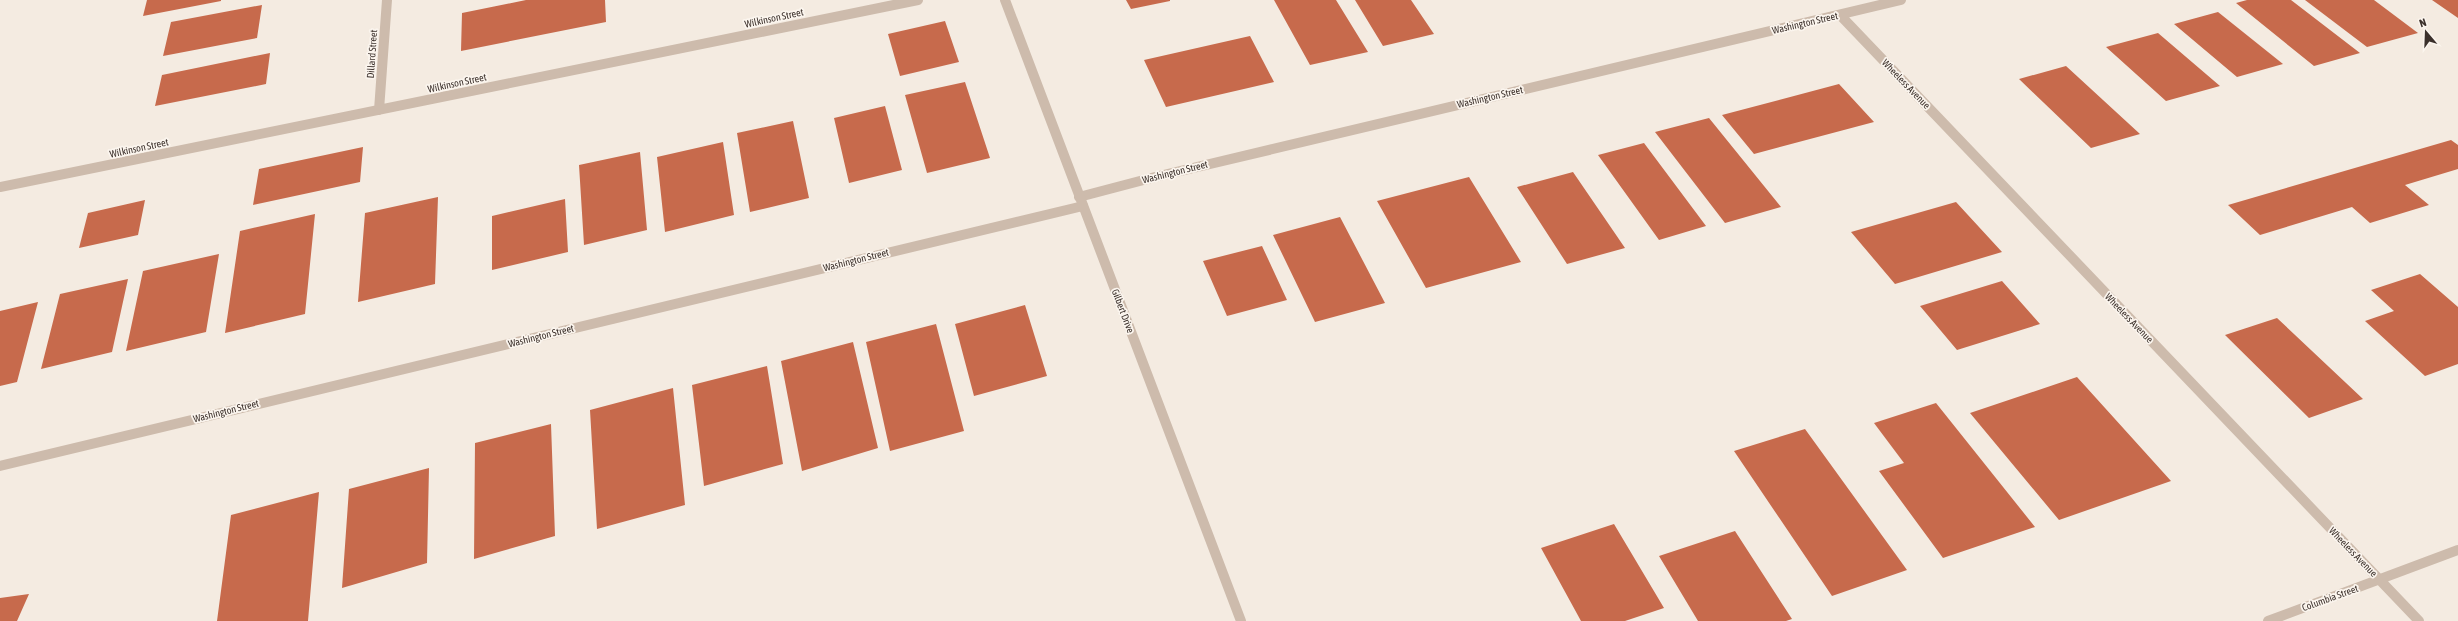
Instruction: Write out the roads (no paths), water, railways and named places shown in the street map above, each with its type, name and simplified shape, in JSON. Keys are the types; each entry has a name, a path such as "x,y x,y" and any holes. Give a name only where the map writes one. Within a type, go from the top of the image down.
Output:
{"street":[{"name":"Dillard Street","path":"379,110 387,0"},
{"name":"Wilkinson Street","path":"0,187 918,0"},
{"name":"Gilbert Drive","path":"1005,0 1241,621"},
{"name":"Washington Street","path":"0,466 1081,202 1155,176 1901,0"},
{"name":"Wheeless Avenue","path":"1840,15 2419,621"},
{"name":"Columbia Street","path":"2268,621 2458,550"}]}
